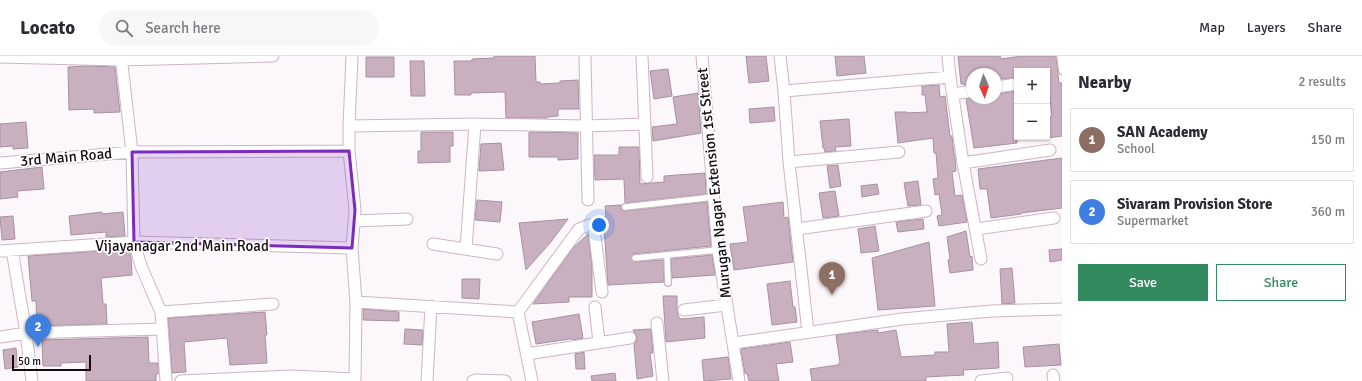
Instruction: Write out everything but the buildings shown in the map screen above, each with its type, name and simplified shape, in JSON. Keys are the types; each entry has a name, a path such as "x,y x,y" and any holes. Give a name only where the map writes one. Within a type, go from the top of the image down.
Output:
{"street":[{"path":"0,57 121,58 273,56"},
{"path":"181,381 290,376 355,380 356,302 352,248 355,210 349,151 352,56"},
{"path":"585,56 588,200"},
{"path":"642,56 647,176"},
{"name":"Murugan Nagar Extension 1st Street","path":"702,56 718,250 739,381"},
{"path":"780,56 789,162 808,332"},
{"path":"948,56 963,163 981,259"},
{"path":"121,58 132,152 134,242 141,266 161,312 161,329 166,381"},
{"path":"784,91 950,77"},
{"path":"1002,86 1014,84"},
{"path":"953,94 966,92"},
{"path":"349,126 475,124 586,126 645,124"},
{"path":"466,249 475,124"},
{"path":"963,163 1050,150"},
{"name":"3rd Main Road","path":"0,163 132,152 349,151"},
{"path":"789,162 899,152"},
{"path":"797,229 926,211"},
{"path":"976,229 1054,218"},
{"path":"354,221 407,219"},
{"path":"532,381 518,312 572,237 579,229 588,225 592,226 594,229 602,292"},
{"name":"Vijayanagar 2nd Main Road","path":"0,251 134,242 352,248"},
{"path":"433,244 497,254"},
{"path":"12,250 32,381"},
{"path":"356,302 518,312"},
{"path":"161,312 273,304"},
{"path":"684,310 726,305"},
{"path":"427,381 431,306"},
{"path":"595,307 599,342"},
{"path":"734,343 902,318 992,311 1062,309"},
{"path":"657,324 663,381"},
{"path":"0,337 26,334 161,329"},
{"path":"527,354 630,338"},
{"path":"981,381 1007,378"},
{"path":"473,381 505,381"}],"lane":[{"path":"1060,56 1062,71"},
{"path":"625,207 714,197"},
{"path":"635,258 718,250"},
{"path":"667,255 668,283"}],"highlighted area":[{"path":"349,151 355,210 352,248 134,242 132,152"}],"place":[{"name":"SAN Academy","path":"832,295"},
{"name":"Sivaram Provision Store","path":"38,347"}]}
